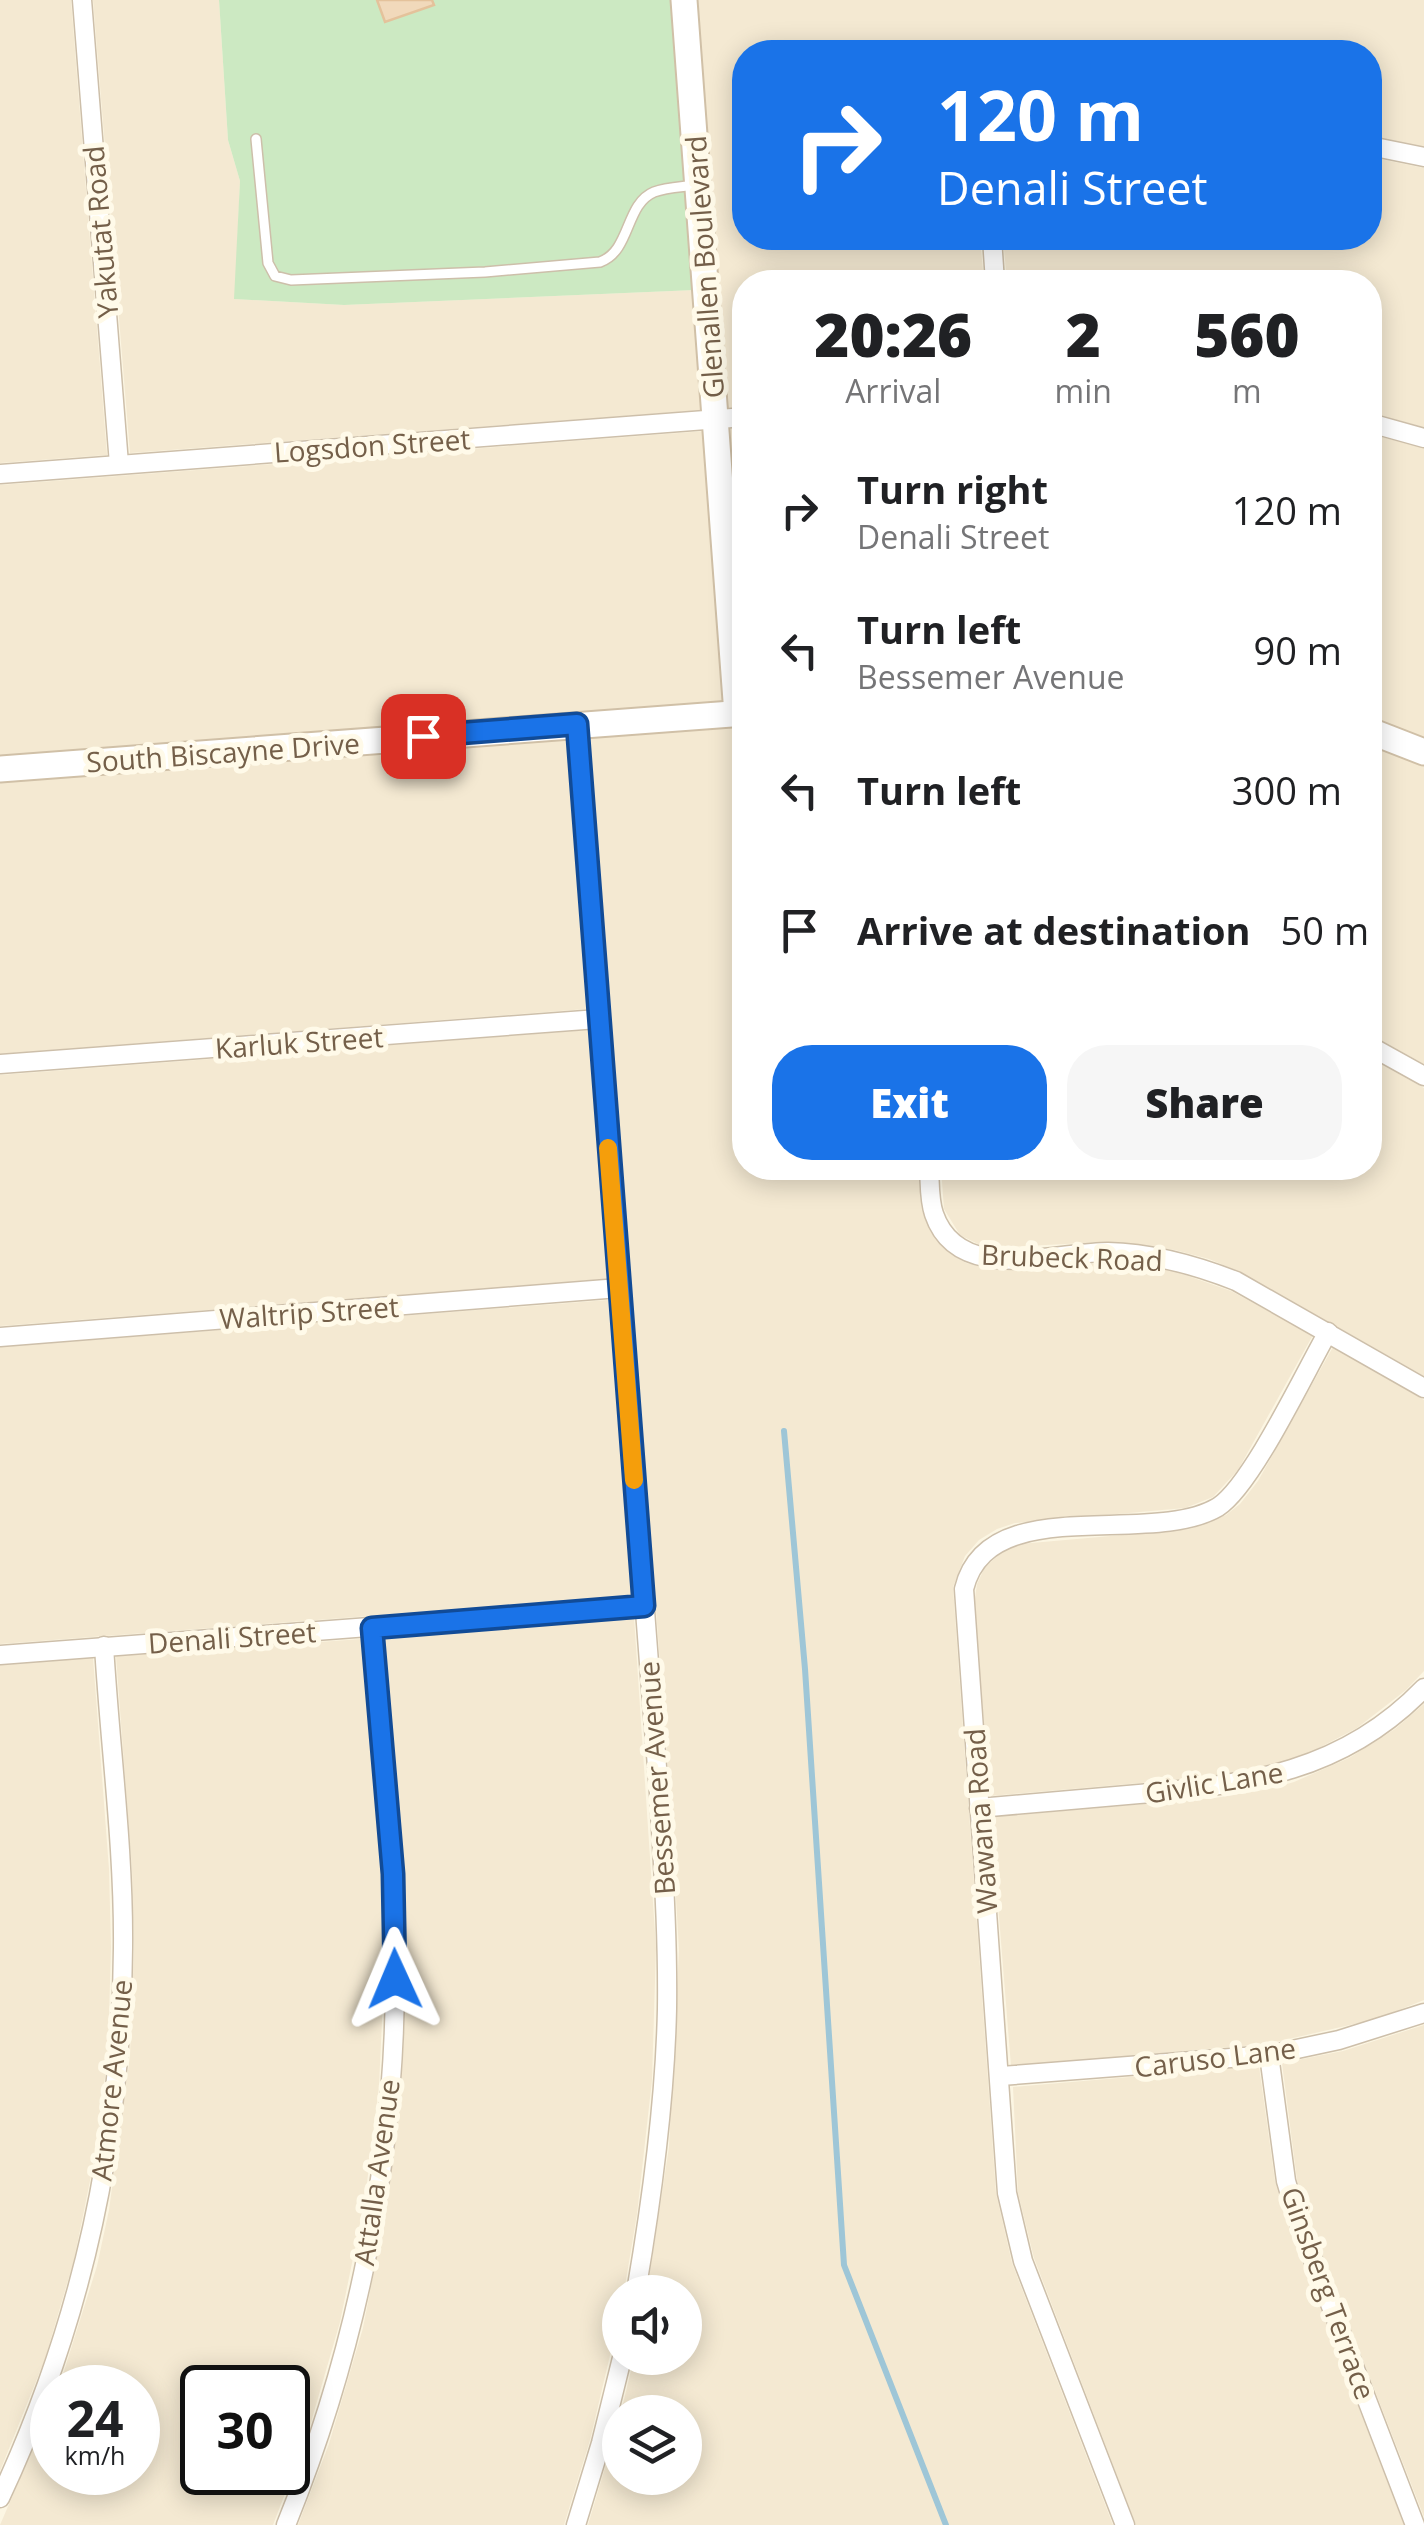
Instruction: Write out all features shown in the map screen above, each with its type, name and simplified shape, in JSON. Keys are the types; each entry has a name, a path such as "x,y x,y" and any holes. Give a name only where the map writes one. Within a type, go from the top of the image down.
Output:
{"street":[{"name":"Yakutat Road","path":"82,0 119,464"},
{"name":"Glenallen Boulevard","path":"684,0 732,608"},
{"path":"1382,149 1424,158"},
{"name":"Logsdon Street","path":"0,474 732,418"},
{"path":"1382,426 1424,438"},
{"name":"South Biscayne Drive","path":"0,769 732,715"},
{"name":"Bessemer Avenue","path":"577,724 659,1792 667,1949 658,2145 639,2275"},
{"path":"1382,736 1424,752"},
{"name":"Karluk Street","path":"0,1064 598,1019"},
{"path":"1382,1053 1424,1076"},
{"name":"Brubeck Road","path":"930,1180 933,1211 941,1228 953,1242 972,1254 1002,1259 1106,1252 1172,1260 1236,1281 1424,1388"},
{"name":"Waltrip Street","path":"0,1337 619,1288"},
{"name":"Wawana Road","path":"1124,2525 1023,2260 1007,2193 963,1604 966,1580 976,1561 1001,1539 1016,1534 1188,1518 1220,1506 1248,1476 1328,1332"},
{"name":"Denali Street","path":"0,1654 644,1606"},
{"name":"Attalla Avenue","path":"286,2525 318,2440 351,2325 376,2202 390,2087 395,1979 393,1874 372,1628"},
{"name":"Atmore Avenue","path":"0,2498 61,2346 98,2207 111,2124 119,2055 123,1948 104,1646"},
{"name":"Givlic Lane","path":"979,1808 1212,1788 1278,1775 1317,1762 1364,1736 1424,1688"},
{"name":"Caruso Lane","path":"1001,2076 1269,2055 1339,2040 1424,2012"},
{"name":"Ginsberg Terrace","path":"1269,2055 1286,2181 1296,2218 1415,2525"},
{"path":"576,2525 618,2375"}],"lane":[{"path":"256,140 268,263 275,276 291,280 485,272 600,262 609,259 619,246 644,198 655,192 698,185"}],"shaded area":[{"path":"0,0 71,0 107,455 0,463"},
{"path":"93,0 219,0 228,140 240,181 235,299 344,305 695,290 703,410 130,453"},
{"path":"696,0 1424,0 1424,147 1382,138 1382,40 732,40 732,250 981,250 983,270 732,270 732,407 726,408"},
{"path":"1382,159 1424,168 1424,427 1382,416 1382,270 1006,270 1004,250 1382,250"},
{"path":"728,429 732,429 732,483"},
{"path":"705,431 725,704 566,713 0,759 0,485"},
{"path":"1382,437 1424,448 1424,741 1382,725"},
{"path":"732,725 732,1180 919,1180 922,1211 932,1234 947,1251 966,1263 1004,1270 1107,1263 1171,1270 1231,1291 1313,1335 1238,1470 1213,1497 1185,1508 1015,1523 997,1529 979,1540 965,1556 953,1587 996,2193 1012,2263 1113,2525 588,2525 602,2478 602,2495 702,2495 702,2395 625,2395 630,2375 702,2375 702,2275 650,2275 669,2147 679,1950 589,734"},
{"path":"566,736 586,1009 0,1054 0,780"},
{"path":"1382,747 1424,763 1424,1064 1382,1041"},
{"path":"588,1030 607,1279 0,1326 0,1075"},
{"path":"1382,1065 1424,1088 1424,1376 1240,1272 1209,1259 1175,1250 1105,1242 986,1248 960,1235 944,1209 942,1180 1382,1180"},
{"path":"608,1300 632,1596 0,1644 0,1347"},
{"path":"1333,1347 1424,1400 1424,1671 1357,1728 1311,1752 1263,1768 1210,1777 990,1796 974,1605 985,1567 1007,1548 1020,1544 1190,1529 1226,1515 1258,1481"},
{"path":"634,1617 656,1948 652,2080 627,2275 602,2275 602,2375 605,2375 564,2525 298,2525 329,2444 363,2328 387,2204 401,2089 407,1980 404,1875 384,1637"},
{"path":"362,1639 381,1874 384,1978 379,2086 365,2199 340,2322 310,2426 310,2365 180,2365 180,2495 284,2495 273,2525 0,2525 30,2455 30,2495 160,2495 160,2365 66,2365 97,2266 109,2210 130,2056 132,1870 116,1656"},
{"path":"93,1658 111,1947 108,2053 95,2156 74,2260 43,2365 30,2365 30,2396 0,2471 0,1665"},
{"path":"1424,1704 1424,2000 1376,2019 1267,2044 1011,2066 991,1817 1215,1798 1269,1789 1349,1758 1395,1729"},
{"path":"1424,2025 1424,2517 1307,2216 1297,2180 1282,2063 1343,2051"},
{"path":"1259,2066 1275,2181 1286,2220 1404,2525 1136,2525 1034,2258 1018,2193 1013,2087"}],"green space":[{"path":"219,0 673,0 695,290 344,305 234,299 240,181 228,140"}],"building":[{"path":"377,0 432,0 434,5 385,22"}],"waterway":[{"path":"784,1431 805,1669 844,2265 946,2525"}],"slow traffic":[{"path":"608,1148 634,1480"}],"route":[{"path":"395,1979 393,1874 372,1628 644,1606 577,724 423,736"}]}
